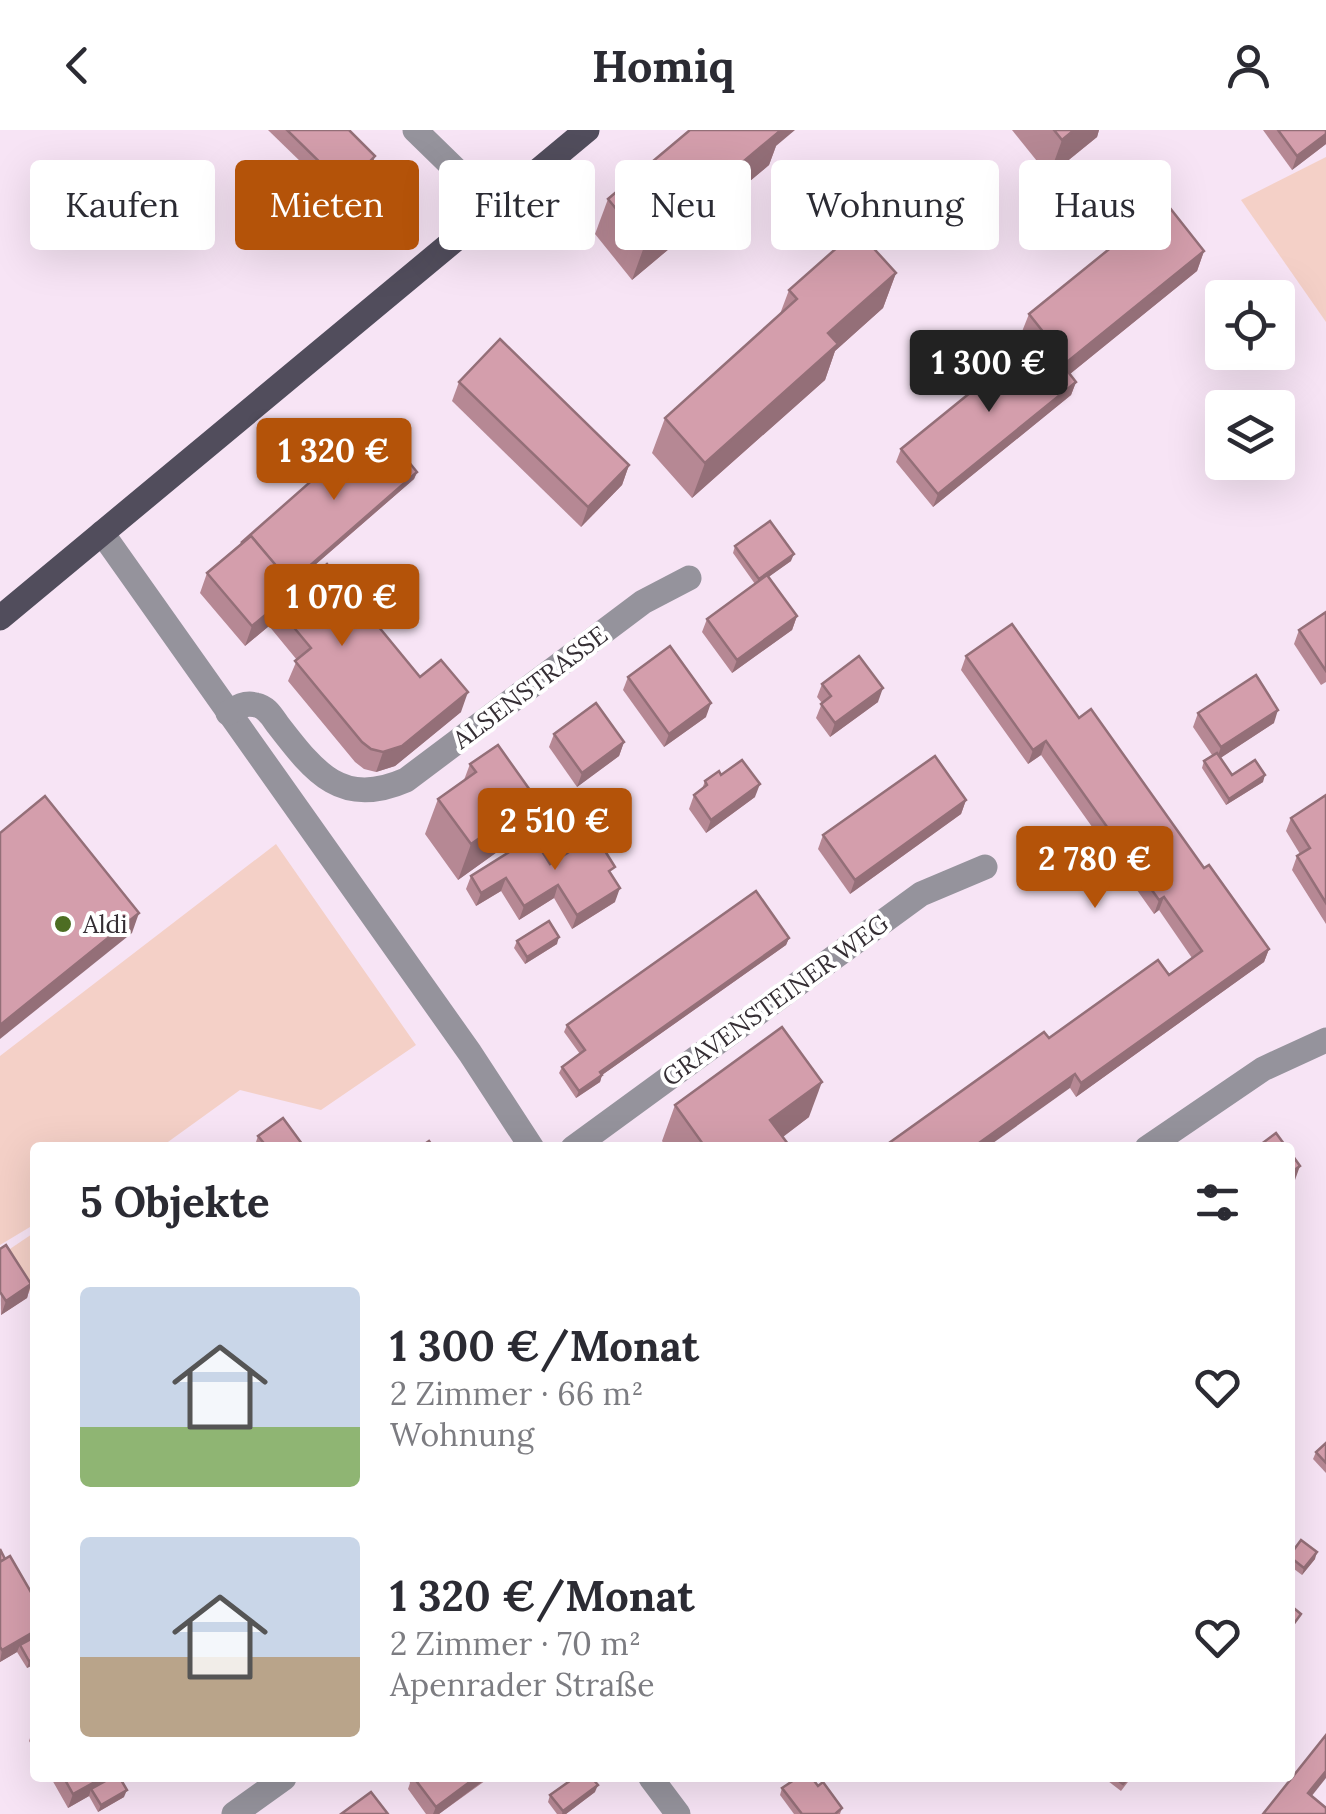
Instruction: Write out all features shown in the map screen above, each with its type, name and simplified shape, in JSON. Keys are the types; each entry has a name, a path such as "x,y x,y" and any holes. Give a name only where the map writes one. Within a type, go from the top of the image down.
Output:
{"main road":[{"path":"550,160 586,130"},
{"path":"0,618 442,250"}],"street":[{"path":"415,130 446,160"},
{"path":"102,534 470,1053 528,1142"},
{"name":"ALSENSTRASSE","path":"228,713 242,704 266,709 306,762 322,776 339,786 363,791 389,788 406,780 643,602 689,578"},
{"name":"GRAVENSTEINER WEG","path":"581,1142 921,894 985,868"},
{"path":"1156,1142 1263,1069 1326,1040"},
{"path":"234,1814 278,1782"},
{"path":"654,1782 678,1814"}],"shaded area":[{"path":"1326,157 1326,322 1241,200"},
{"path":"276,844 416,1045 321,1110 240,1090 168,1142 30,1142 30,1227 0,1245 0,1056"},
{"path":"30,1235 30,1292 4,1253"}],"building":[{"path":"287,130 349,130 375,156 371,160 318,160"},
{"path":"690,130 781,130 745,160 654,160"},
{"path":"1054,130 1074,130 1062,140"},
{"path":"1278,130 1326,130 1326,134 1297,156"},
{"path":"1171,209 1204,251 1067,362 1029,314 1108,250 1171,250"},
{"path":"834,250 875,250 896,273 828,333 838,344 705,463 665,418 797,299 789,290"},
{"path":"1040,336 1076,382 938,494 901,449"},
{"path":"500,339 629,465 588,507 459,382"},
{"path":"377,423 417,472 290,583 251,536 241,543"},
{"path":"770,521 794,554 759,579 735,546"},
{"path":"251,536 296,589 327,564 420,677 441,660 468,692 402,746 383,752 371,749 295,661 311,648 276,606 252,626 207,573"},
{"path":"767,575 797,616 737,660 707,619"},
{"path":"1326,612 1326,671 1299,630"},
{"path":"1012,624 1079,718 1091,709 1204,868 1209,865 1269,949 1081,1083 1075,1074 980,1142 890,1142 1044,1032 1049,1038 1158,960 1169,975 1202,951 1164,897 1159,900 1046,741 1033,750 966,656"},
{"path":"670,646 711,703 669,734 628,677"},
{"path":"859,656 883,688 835,723 821,704 831,696 822,684"},
{"path":"1256,675 1278,710 1221,747 1198,713"},
{"path":"596,703 624,742 582,773 554,734"},
{"path":"498,745 532,793 520,801 524,807 471,844 438,799 476,772 470,764"},
{"path":"1217,753 1232,775 1255,760 1265,775 1229,799 1204,761"},
{"path":"935,756 966,800 855,880 823,835"},
{"path":"742,760 760,784 711,820 694,795 707,785 705,781"},
{"path":"1326,795 1326,903 1297,856 1310,848 1291,818"},
{"name":"Aldi","path":"45,796 139,913 0,1025 0,833"},
{"path":"590,827 615,867 609,871 620,888 577,915 558,885 524,906 506,878 481,893 471,876 533,837 550,864 575,848 570,840"},
{"path":"756,891 789,938 579,1091 562,1067 585,1050 567,1025"},
{"path":"549,921 559,937 527,957 517,941"},
{"path":"782,1027 822,1082 770,1120 786,1142 702,1142 675,1105"},
{"path":"283,1118 301,1142 263,1142 258,1136"},
{"path":"1276,1133 1283,1142 1264,1142"},
{"path":"6,1245 30,1282 6,1301 0,1292 0,1249"},
{"path":"1326,1443 1326,1463 1316,1452"},
{"path":"1301,1540 1317,1552 1304,1568 1295,1561 1295,1548"},
{"path":"10,1556 30,1590 30,1634 2,1650 0,1647 0,1562"},
{"path":"30,1640 30,1660 29,1661 20,1645"},
{"path":"1326,1735 1326,1771 1308,1793 1326,1808 1326,1814 1263,1814 1289,1782 1295,1782 1295,1774"},
{"path":"66,1782 95,1782 73,1794"},
{"path":"104,1782 122,1782 127,1790 101,1805 91,1789"},
{"path":"417,1782 470,1782 436,1807"},
{"path":"568,1782 598,1785 563,1811 550,1795"},
{"path":"791,1782 815,1782 818,1786 823,1782 842,1808 835,1814 802,1814 782,1788"},
{"path":"371,1792 388,1814 341,1814"}],"place":[{"name":"Aldi","path":"63,924"}]}
